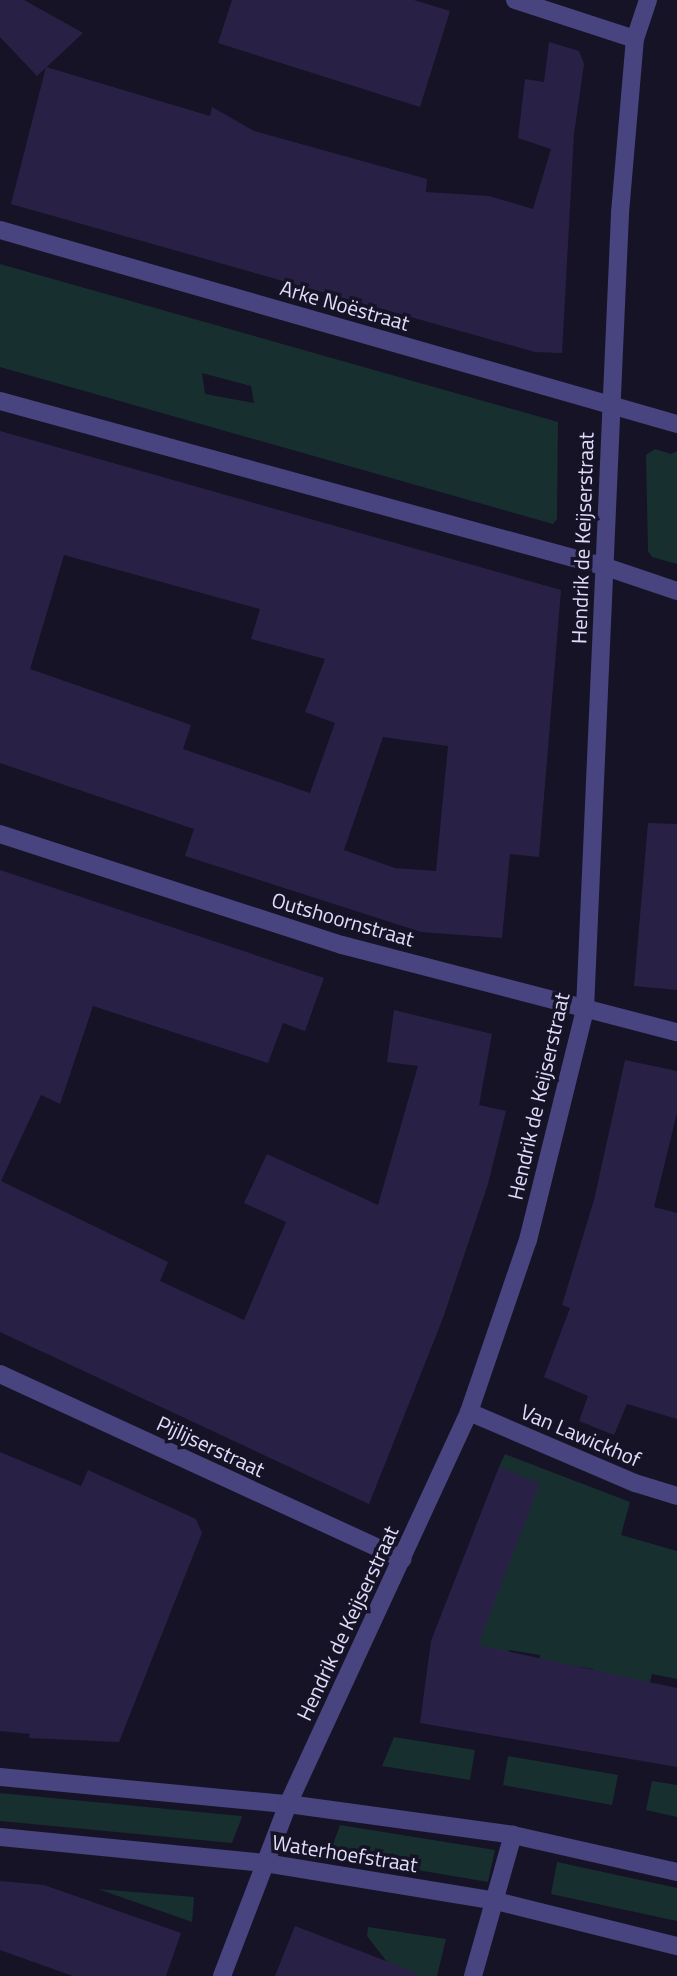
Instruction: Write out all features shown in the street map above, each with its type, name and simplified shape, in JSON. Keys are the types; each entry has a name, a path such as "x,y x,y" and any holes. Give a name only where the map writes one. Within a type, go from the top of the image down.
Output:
{"street":[{"path":"515,0 635,39"},
{"name":"Hendrik de Keijserstraat","path":"222,1976 288,1804 469,1412 528,1240 585,1009 606,567 608,403 635,39 648,0"},
{"name":"Arke Noëstraat","path":"0,230 677,424"},
{"path":"0,401 606,567 677,591"},
{"name":"Outshoornstraat","path":"0,834 342,945 677,1032"},
{"name":"Pijlijserstraat","path":"0,1374 403,1559"},
{"name":"Van Lawickhof","path":"469,1412 635,1483 677,1496"},
{"name":"Waterhoefstraat","path":"0,1777 288,1804 513,1835 677,1872"},
{"path":"473,1976 513,1835"},
{"name":"Waterhoefstraat","path":"0,1837 265,1863 496,1901 677,1946"}],"green space":[{"path":"0,264 558,422 557,519 553,524 0,367","holes":["202,373 251,386 254,403 205,394"]},
{"path":"655,449 671,454 677,451 677,564 652,557 648,551 646,455"},
{"path":"505,1454 630,1502 621,1535 677,1551 677,1679 652,1674 649,1687 591,1676 593,1669 539,1668 540,1655 509,1650 507,1663 472,1657 499,1467"},
{"path":"394,1737 475,1750 470,1780 382,1766"},
{"path":"508,1756 618,1775 612,1805 503,1785"},
{"path":"652,1781 677,1785 677,1817 646,1810"},
{"path":"0,1793 242,1817 232,1843 0,1821"},
{"path":"340,1825 495,1850 488,1882 329,1855"},
{"path":"557,1862 677,1888 677,1921 551,1894"},
{"path":"98,1889 194,1897 192,1922"},
{"path":"368,1927 446,1939 437,1976 398,1976 367,1936"}],"building":[{"path":"0,0 24,0 83,33 37,76 0,37"},
{"path":"232,0 414,0 450,11 420,107 218,43"},
{"path":"549,42 579,51 584,64 574,134 562,353 535,352 11,204 46,67 210,116 212,107 254,131 427,179 426,192 489,196 533,209 551,149 518,138 525,79 544,82"},
{"path":"0,431 561,590 539,857 510,854 502,938 421,932 185,856 194,829 0,763","holes":["64,555 260,609 251,639 325,659 305,712 335,723 310,793 183,749 191,725 30,669","383,737 448,746 436,871 395,868 344,850"]},
{"path":"648,823 677,824 677,990 634,986"},
{"path":"0,870 324,978 305,1031 283,1023 268,1063 93,1006 60,1104 41,1095 1,1181 168,1262 160,1281 244,1320 286,1222 244,1203 267,1154 378,1205 418,1066 387,1062 394,1010 492,1034 479,1105 506,1111 488,1184 443,1318 369,1504 0,1332"},
{"path":"625,1060 677,1071 677,1113 654,1207 677,1213 677,1419 627,1404 614,1435 579,1421 588,1396 544,1377 570,1308 562,1305 594,1200"},
{"path":"0,1452 81,1486 88,1470 196,1519 202,1533 119,1742 29,1738 30,1734 0,1731"},
{"path":"499,1467 540,1483 478,1645 677,1688 677,1767 420,1723 431,1641"},
{"path":"0,1881 44,1885 181,1933 166,1976 73,1976 0,1950"},
{"path":"295,1926 417,1973 416,1976 275,1976"}]}
